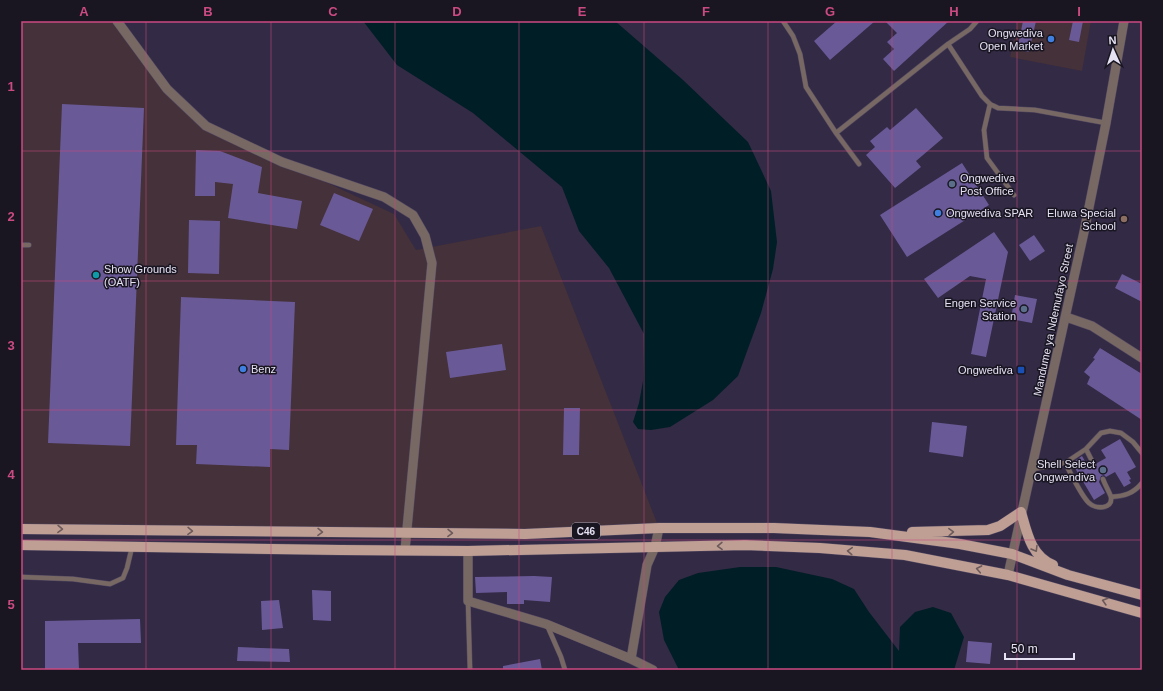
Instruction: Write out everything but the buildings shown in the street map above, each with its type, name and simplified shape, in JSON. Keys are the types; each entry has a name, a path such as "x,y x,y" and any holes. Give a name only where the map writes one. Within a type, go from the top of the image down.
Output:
{"main road":[{"path":"870,532 988,530 1000,526 1021,512 1035,552 1050,564 1080,578"},
{"name":"C46","path":"21,529 525,534 659,528 774,528 870,532 960,544 1012,554 1068,575 1142,595"},
{"path":"144,548 146,530"},
{"name":"C46","path":"21,545 144,548 468,551 745,545 820,548 905,555 1008,575 1142,613"}],"street":[{"path":"117,21 168,89 206,126 282,162 384,197 413,215 425,236 432,263 405,550"},
{"name":"Mandume ya Ndemufayo Street","path":"1008,575 1066,317 1106,123 1124,21"},
{"path":"1066,317 1092,326 1142,358"},
{"path":"632,659 647,565 655,547 659,528"},
{"path":"468,551 468,601 546,624 632,659 653,670"}],"lane":[{"path":"783,21 793,36 800,54 806,87 858,164"},
{"path":"836,133 977,21"},
{"path":"948,44 982,96 990,104 998,108 1035,110 1106,123"},
{"path":"990,104 984,130 987,158 1014,195"},
{"path":"21,245 29,245"},
{"path":"1032,469 1065,463 1086,449 1101,433 1110,431 1122,433 1133,442 1142,453"},
{"path":"1086,449 1094,465"},
{"path":"1065,463 1087,502 1093,507 1103,508 1108,505 1110,501 1111,497 1103,480"},
{"path":"1111,497 1123,496 1133,492 1142,483"},
{"path":"21,577 73,579 110,584 123,578 132,547"},
{"path":"468,601 470,670"},
{"path":"546,624 561,657 564,670"}],"shaded area":[{"path":"21,21 113,21 206,126 394,214 416,250 541,226 659,528 525,534 21,530"},
{"name":"Ongwediva Open Market","path":"1018,21 1091,21 1082,71 1010,57"}],"water":[{"path":"363,21 615,21 683,80 748,142 771,191 777,242 773,269 761,313 738,376 713,400 670,427 651,430 638,429 633,422 639,403 643,381 644,334 609,268 579,231 562,187 473,113 397,65"},
{"path":"740,567 776,567 832,579 854,589 869,612 899,651 900,627 915,612 933,607 951,613 964,637 954,670 679,670 664,640 659,612 665,597 679,580 698,573"}],"place":[{"name":"Ongwediva Open Market","path":"1051,39"},
{"name":"Ongwediva Post Office","path":"952,184"},
{"name":"Ongwediva SPAR","path":"938,213"},
{"name":"Eluwa Special School","path":"1124,219"},
{"name":"Show Grounds (OATF)","path":"96,275"},
{"name":"Engen Service Station","path":"1024,309"},
{"name":"Benz","path":"243,369"},
{"name":"Ongwediva","path":"1021,370"},
{"name":"Shell Select Ongwendiva","path":"1103,470"}]}
